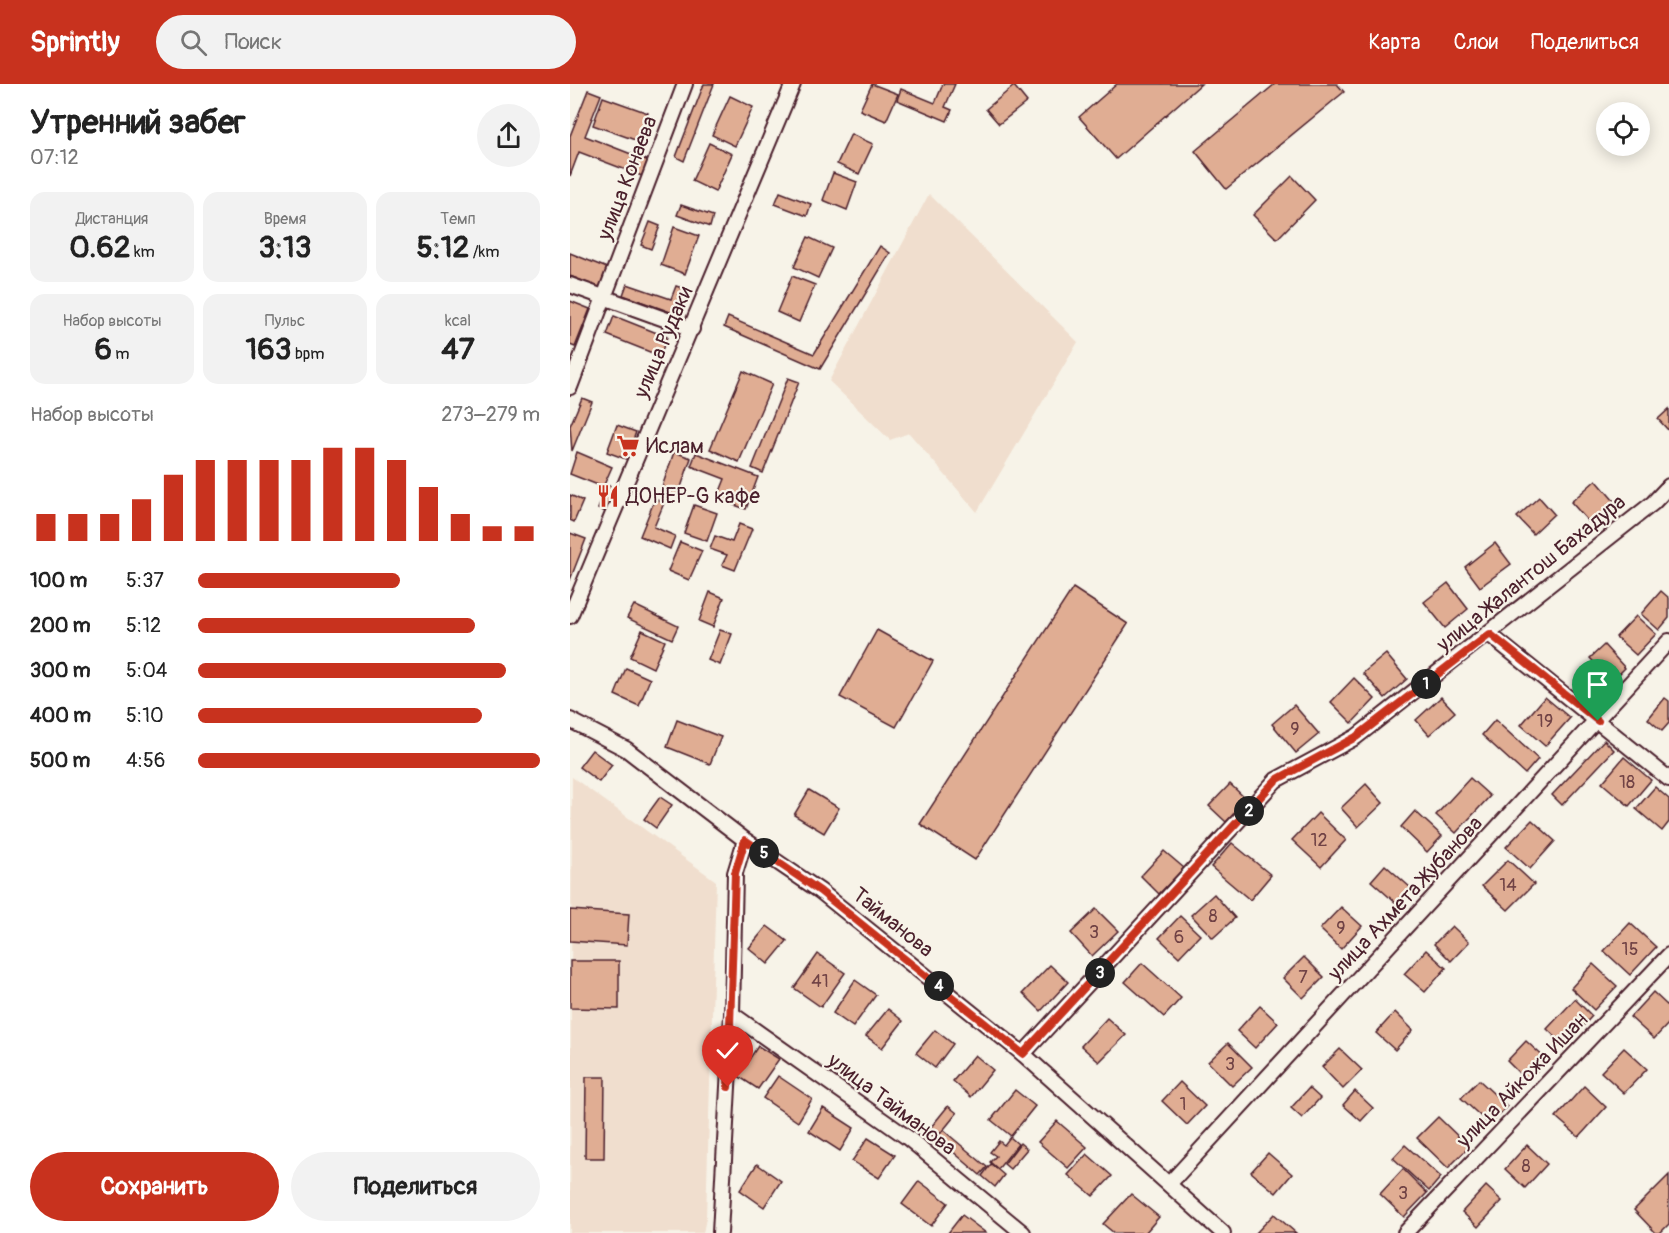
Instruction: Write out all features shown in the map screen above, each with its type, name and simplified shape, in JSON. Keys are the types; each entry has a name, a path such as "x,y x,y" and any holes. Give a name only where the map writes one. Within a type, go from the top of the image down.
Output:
{"street":[{"name":"улица Конаева","path":"570,387 685,84"},
{"name":"улица Рудаки","path":"570,616 793,84"},
{"path":"570,285 692,329"},
{"name":"улица Жалантош Бахадура","path":"1023,1054 1276,780 1356,737 1490,634 1653,503 1669,486"},
{"path":"1490,634 1669,779"},
{"name":"улица Ахмета Жубанова","path":"1170,1183 1598,721 1669,641"},
{"name":"Тайманова","path":"570,720 626,749 745,840 820,891 1023,1054 1170,1183 1223,1233"},
{"path":"720,1233 732,1014 735,873 745,840"},
{"name":"улица Айкожа Ишан","path":"1405,1233 1669,956"},
{"name":"улица Тайманова","path":"732,1014 908,1138 1023,1233"}],"shaded area":[{"path":"929,194 1078,342 977,512 909,433 890,440 829,381"},
{"path":"572,777 716,881 706,1218 703,1233 570,1233"}],"building":[{"path":"704,84 714,84 684,161 676,157"},
{"path":"872,84 898,94 886,121 860,110"},
{"path":"943,84 955,84 945,107 952,110 947,121 897,100 901,89 935,103"},
{"path":"1117,84 1201,84 1116,159 1079,117"},
{"path":"1275,84 1337,84 1344,92 1226,189 1195,151"},
{"path":"1014,86 1027,102 999,124 986,109"},
{"path":"588,90 601,95 585,136 649,161 642,176 579,152 570,176 570,136"},
{"path":"730,96 753,107 735,146 712,135"},
{"path":"603,97 648,113 638,141 593,125"},
{"path":"851,134 873,144 859,174 837,164"},
{"path":"709,143 732,154 715,192 692,181"},
{"path":"833,173 857,182 847,210 823,200"},
{"path":"1292,176 1315,200 1277,239 1253,215"},
{"path":"780,192 811,204 807,216 775,204"},
{"path":"681,205 713,216 710,227 677,215"},
{"path":"650,222 660,226 651,249 641,245"},
{"path":"674,227 699,236 685,274 661,265"},
{"path":"808,237 832,248 818,278 794,267"},
{"path":"880,246 890,253 820,369 724,327 728,317 814,354"},
{"path":"570,253 607,268 600,288 570,276"},
{"path":"792,276 815,285 799,322 777,312"},
{"path":"627,284 671,299 676,286 685,289 676,314 623,295"},
{"path":"570,301 590,309 575,347 570,345"},
{"path":"614,316 667,337 660,356 607,335"},
{"path":"743,371 772,384 739,462 710,449"},
{"path":"788,378 799,382 763,473 752,468"},
{"path":"582,398 592,402 572,451 570,426"},
{"path":"1669,409 1669,431 1658,419"},
{"path":"617,425 636,432 626,459 607,452"},
{"path":"577,452 612,467 603,487 570,474"},
{"path":"674,452 691,458 678,496 661,490"},
{"path":"696,453 758,477 746,509 717,499 725,479 691,466"},
{"path":"1596,480 1620,508 1595,529 1571,502"},
{"path":"607,485 617,489 607,512 598,509"},
{"path":"570,495 583,501 574,522 570,520"},
{"path":"1539,497 1554,514 1533,534 1517,517"},
{"path":"655,499 664,503 654,527 675,536 670,549 640,536"},
{"path":"694,505 717,513 707,541 684,533"},
{"path":"739,524 752,529 735,570 722,565 727,555 710,549 715,536 732,542"},
{"path":"570,533 586,539 570,580"},
{"path":"680,542 702,551 689,580 668,571"},
{"path":"1495,543 1511,564 1480,587 1465,567"},
{"path":"1448,583 1468,609 1445,628 1424,602"},
{"path":"1073,588 1128,624 975,860 920,824"},
{"path":"1661,591 1669,598 1669,618 1659,630 1641,614"},
{"path":"710,592 724,598 713,627 699,621"},
{"path":"634,605 678,626 672,639 627,618"},
{"path":"1636,616 1656,634 1636,655 1616,637"},
{"path":"642,630 665,641 653,668 630,657"},
{"path":"720,630 732,634 720,665 708,660"},
{"path":"877,630 933,661 896,727 840,697"},
{"path":"1604,645 1625,668 1612,681 1590,658"},
{"path":"1386,654 1407,679 1385,698 1363,673"},
{"path":"626,668 650,679 639,706 615,695"},
{"path":"1354,678 1375,699 1352,723 1331,702"},
{"path":"1441,697 1455,712 1429,735 1416,720"},
{"path":"1545,697 1570,718 1545,746 1521,725"},
{"path":"1665,698 1669,701 1669,723 1662,731 1648,719"},
{"path":"1294,705 1319,734 1296,753 1272,724"},
{"path":"677,720 721,737 710,764 667,747"},
{"path":"1495,720 1538,759 1525,774 1482,735"},
{"path":"1604,740 1614,750 1562,805 1552,795"},
{"path":"592,750 612,765 599,782 579,767"},
{"path":"1624,757 1651,780 1629,806 1602,783"},
{"path":"1470,778 1490,796 1456,833 1436,815"},
{"path":"1230,784 1247,800 1226,822 1209,806"},
{"path":"1366,784 1383,803 1358,827 1341,808"},
{"path":"1655,787 1669,799 1669,822 1662,831 1636,809"},
{"path":"809,790 839,808 824,833 794,815"},
{"path":"660,797 672,805 656,828 644,819"},
{"path":"1415,811 1442,836 1427,852 1401,827"},
{"path":"1318,813 1346,840 1321,867 1292,840"},
{"path":"1532,820 1555,841 1530,869 1506,847"},
{"path":"1232,843 1271,875 1250,900 1211,867"},
{"path":"1164,851 1184,868 1159,894 1141,876"},
{"path":"1508,860 1534,884 1508,910 1482,886"},
{"path":"1385,865 1411,888 1397,904 1371,881"},
{"path":"1214,894 1235,918 1213,938 1191,915"},
{"path":"1341,907 1362,926 1341,949 1320,929"},
{"path":"1096,909 1118,931 1092,956 1071,933"},
{"path":"570,910 629,914 627,945 570,941"},
{"path":"1180,916 1200,935 1179,957 1159,938"},
{"path":"1630,923 1656,947 1630,975 1604,951"},
{"path":"767,926 787,941 768,964 749,948"},
{"path":"1452,926 1469,942 1451,961 1434,944"},
{"path":"1426,950 1446,968 1425,992 1404,974"},
{"path":"818,954 845,973 821,1007 794,988"},
{"path":"1304,957 1324,977 1303,998 1283,978"},
{"path":"570,961 619,961 619,1009 570,1008"},
{"path":"1142,963 1181,998 1164,1017 1125,982"},
{"path":"1593,964 1617,986 1594,1010 1571,988"},
{"path":"1050,965 1068,982 1041,1011 1023,993"},
{"path":"855,980 876,995 853,1027 833,1013"},
{"path":"1653,992 1669,1007 1669,1023 1654,1039 1630,1017"},
{"path":"1575,999 1592,1016 1565,1046 1547,1029"},
{"path":"1260,1006 1278,1023 1255,1048 1237,1031"},
{"path":"888,1009 903,1021 882,1048 866,1036"},
{"path":"1395,1012 1413,1030 1395,1050 1376,1033"},
{"path":"1107,1018 1126,1035 1099,1062 1081,1046"},
{"path":"935,1030 953,1044 935,1068 916,1053"},
{"path":"1526,1041 1547,1060 1527,1081 1507,1061"},
{"path":"1228,1043 1252,1067 1232,1086 1208,1062"},
{"path":"758,1046 779,1059 758,1089 738,1076"},
{"path":"1624,1048 1647,1069 1624,1093 1601,1072"},
{"path":"1340,1049 1362,1070 1343,1089 1322,1067"},
{"path":"975,1055 993,1070 971,1097 953,1081"},
{"path":"778,1076 812,1099 798,1122 763,1098"},
{"path":"586,1077 605,1077 604,1158 585,1158"},
{"path":"1479,1080 1507,1106 1490,1125 1461,1098"},
{"path":"1180,1082 1205,1106 1187,1125 1162,1101"},
{"path":"1584,1086 1606,1107 1579,1137 1556,1117"},
{"path":"1309,1088 1320,1098 1302,1118 1291,1108"},
{"path":"1015,1090 1035,1106 1011,1136 991,1120"},
{"path":"1355,1091 1373,1108 1361,1121 1343,1105"},
{"path":"948,1106 957,1113 936,1139 927,1132"},
{"path":"823,1108 854,1128 840,1151 809,1131"},
{"path":"1438,1117 1469,1147 1448,1168 1417,1138"},
{"path":"1057,1121 1087,1147 1068,1168 1038,1142"},
{"path":"943,1130 987,1167 980,1175 937,1138"},
{"path":"1010,1137 1018,1144 998,1169 990,1162 996,1156 990,1152 999,1141 1004,1145"},
{"path":"868,1138 895,1155 879,1178 852,1161"},
{"path":"1020,1143 1027,1149 1010,1169 1004,1164"},
{"path":"1405,1145 1441,1177 1429,1191 1393,1158"},
{"path":"1527,1145 1547,1164 1525,1188 1505,1169"},
{"path":"1268,1153 1292,1174 1276,1193 1251,1172"},
{"path":"1087,1154 1112,1176 1093,1196 1068,1175"},
{"path":"757,1164 781,1181 764,1207 740,1190"},
{"path":"991,1164 1004,1175 995,1187 982,1176"},
{"path":"1403,1169 1427,1193 1404,1217 1380,1194"},
{"path":"1669,1175 1669,1224 1660,1233 1656,1233 1634,1210"},
{"path":"919,1181 948,1203 931,1226 902,1204"},
{"path":"1486,1186 1502,1201 1478,1227 1462,1212"},
{"path":"1131,1194 1159,1217 1145,1233 1114,1233 1103,1224"},
{"path":"1274,1214 1296,1233 1256,1233"},
{"path":"962,1215 986,1233 948,1233"}],"place":[{"name":"Ислам","path":"628,446"},
{"name":"ДОНЕР-G кафе","path":"608,496"}],"route":[{"path":"728,1087 735,873 745,840 820,891 1023,1054 1201,865 1276,780 1356,737 1490,634 1598,721"}]}
